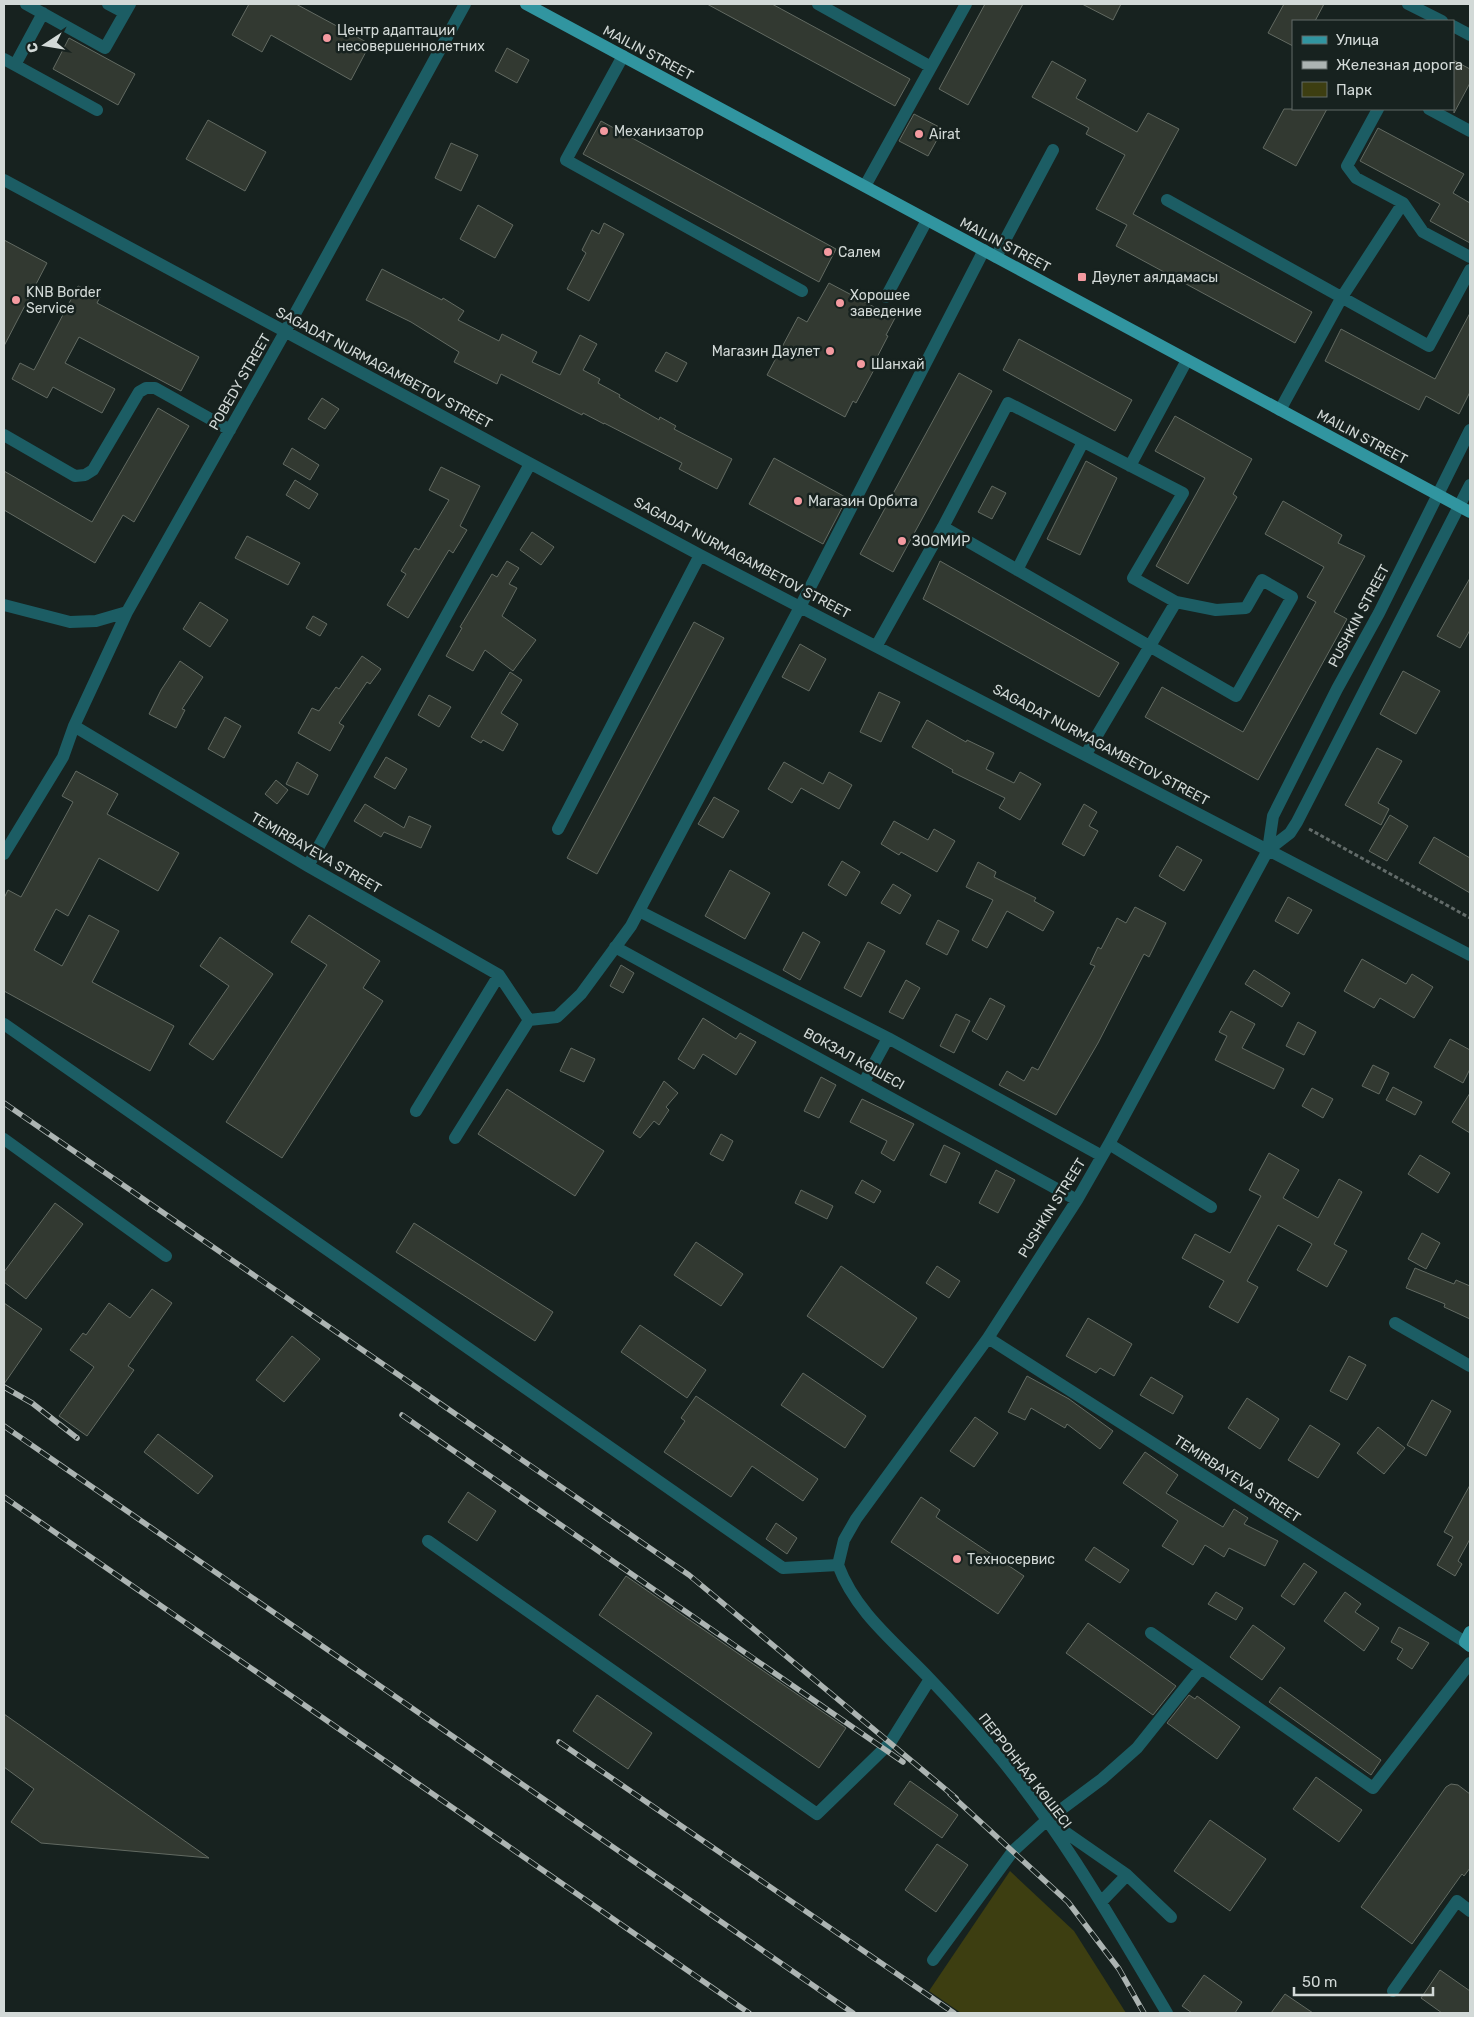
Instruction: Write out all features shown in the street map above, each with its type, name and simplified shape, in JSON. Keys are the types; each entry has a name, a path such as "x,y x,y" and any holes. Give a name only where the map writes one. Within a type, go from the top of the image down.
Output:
{"main road":[{"name":"MAILIN STREET","path":"526,4 1465,510"}],"street":[{"path":"26,4 105,48 127,8 108,4"},
{"name":"POBEDY STREET","path":"4,854 63,757 74,726 127,612 285,332 465,4"},
{"path":"818,4 931,67"},
{"path":"865,186 966,4"},
{"path":"1408,4 1440,20"},
{"path":"16,65 43,14"},
{"path":"1454,27 1470,35"},
{"path":"623,56 566,160 802,291"},
{"path":"4,59 97,110"},
{"path":"1377,110 1347,166 1356,178 1403,203 1423,232 1470,257"},
{"path":"1431,110 1470,131"},
{"path":"996,256 1053,150"},
{"name":"SAGADAT NURMAGAMBETOV STREET","path":"4,180 700,555 877,645 1470,955"},
{"path":"1167,200 1429,346 1470,270"},
{"path":"1280,410 1342,297 1403,203"},
{"path":"886,296 927,220"},
{"path":"455,1138 529,1020 557,1017 581,994 631,926 800,607 984,250"},
{"path":"1130,466 1187,360"},
{"path":"4,435 75,476 84,475 93,470 139,392 146,388 155,388 230,430"},
{"path":"877,645 1008,403 1182,493 1133,578 1176,602 1216,610 1246,608 1262,580 1292,596 1236,696 942,527"},
{"name":"PUSHKIN STREET","path":"838,1565 844,1540 856,1519 988,1338 1077,1200 1109,1144 1268,850 1273,816 1337,689 1379,613 1470,430"},
{"path":"1017,570 1084,442"},
{"path":"308,866 530,464"},
{"path":"1268,850 1294,828 1398,624 1465,510 1470,485"},
{"path":"558,829 700,555"},
{"path":"1086,754 1176,602"},
{"path":"4,605 70,622 96,621 127,612"},
{"path":"1379,613 1398,624"},
{"name":"TEMIRBAYEVA STREET","path":"74,726 308,866 499,975 529,1020"},
{"path":"639,911 888,1038 1102,1156"},
{"name":"ВОКЗАЛ КӨШЕСІ","path":"615,947 1077,1200"},
{"path":"416,1111 499,975"},
{"path":"4,1024 783,1568 838,1565"},
{"path":"864,1082 888,1038"},
{"path":"4,1139 166,1256"},
{"path":"1109,1144 1211,1207"},
{"path":"1394,1323 1469,1362"},
{"name":"TEMIRBAYEVA STREET","path":"988,1338 1468,1640"},
{"path":"428,1541 817,1814 890,1743 930,1679"},
{"name":"ПЕРРОННАЯ КӨШЕСІ","path":"838,1565 853,1596 871,1619 930,1679 996,1754 1047,1820 1083,1872 1167,2013"},
{"path":"1151,1633 1373,1788 1470,1663"},
{"path":"934,1960 1013,1851 1047,1820 1102,1779 1137,1748 1201,1668"},
{"path":"1047,1820 1127,1876 1171,1917"},
{"path":"1101,1902 1127,1876"},
{"path":"1393,1991 1457,1901 1470,1911"}],"path":[{"path":"1294,828 1470,918"}],"green space":[{"path":"1010,1871 1074,1931 1126,2013 961,2013 929,1991"}],"building":[{"name":"Центр адаптации несовершеннолетних","path":"249,4 296,4 370,44 351,80 271,35 262,52 232,35"},
{"path":"707,4 772,4 910,79 895,106"},
{"path":"985,4 1023,4 968,105 939,89"},
{"path":"1082,4 1121,4 1113,20"},
{"path":"1284,4 1324,4 1316,20 1292,20 1292,45 1268,33"},
{"path":"69,38 135,74 118,105 53,69"},
{"path":"507,48 529,60 517,83 495,71"},
{"path":"1052,61 1086,80 1076,98 1137,132 1148,113 1179,129 1133,214 1312,312 1295,343 1116,246 1127,225 1096,209 1125,155 1086,134 1089,128 1032,97"},
{"path":"1454,61 1470,69 1470,83 1454,113"},
{"path":"1284,109 1326,110 1296,166 1263,148"},
{"name":"Airat","path":"914,114 943,129 928,156 899,141"},
{"path":"208,120 266,152 245,191 186,159"},
{"path":"601,121 836,249 819,282 583,154"},
{"path":"1378,128 1464,174 1453,193 1470,203 1470,243 1430,221 1440,204 1360,161"},
{"path":"451,143 478,155 461,191 435,178"},
{"path":"478,205 513,225 495,258 460,239"},
{"path":"604,223 624,234 589,301 567,289 586,253 582,250 592,230 599,234"},
{"name":"KNB Border Service","path":"4,240 47,263 4,346"},
{"path":"382,269 442,300 443,298 464,311 458,320 499,341 502,334 537,352 532,362 560,375 580,335 597,344 583,370 600,379 598,383 659,420 660,417 676,426 674,429 732,459 717,489 679,469 682,463 604,423 583,413 582,415 501,374 497,384 454,362 459,352 411,322 366,300"},
{"name":"Магазин Даулет","path":"829,283 895,318 873,365 876,366 856,403 853,401 845,417 767,375 798,317 807,322"},
{"path":"78,286 100,297 97,303 199,357 181,391 79,337 65,363 115,389 102,413 53,387 47,398 12,379 20,363 34,370"},
{"path":"1470,313 1470,392 1459,414 1426,396 1419,410 1325,361 1341,329 1435,379"},
{"path":"1019,339 1132,400 1115,431 1003,370"},
{"path":"666,352 687,363 677,382 655,371"},
{"path":"959,373 992,391 893,572 860,554"},
{"path":"322,398 339,409 325,429 308,419"},
{"path":"158,408 189,426 134,522 123,515 95,563 4,510 4,471 92,522"},
{"path":"1175,416 1252,459 1233,494 1237,497 1188,584 1156,566 1205,478 1155,451"},
{"path":"292,448 319,465 310,480 283,464"},
{"name":"Магазин Орбита","path":"774,458 847,498 823,544 749,504"},
{"path":"1086,461 1117,478 1080,555 1047,539"},
{"path":"441,467 480,486 460,526 467,530 453,553 449,550 408,618 387,605 406,574 401,571 415,548 419,550 449,500 429,490"},
{"path":"295,480 318,494 309,509 286,495"},
{"path":"992,486 1006,493 992,519 978,512"},
{"path":"1283,501 1342,535 1338,543 1365,556 1334,612 1347,619 1258,780 1145,717 1162,687 1243,732 1316,602 1307,597 1324,567 1265,534"},
{"path":"532,532 554,547 541,565 520,550"},
{"path":"247,536 300,563 288,585 235,558"},
{"path":"507,561 519,568 509,584 517,588 502,616 536,640 513,671 485,650 473,671 446,656 462,628 460,627 492,574 497,577"},
{"path":"940,561 1119,663 1099,697 923,599"},
{"path":"1470,578 1470,630 1460,648 1437,636"},
{"path":"200,602 228,620 210,647 183,629"},
{"path":"313,616 327,624 320,636 306,628"},
{"path":"694,622 724,638 597,874 567,858"},
{"path":"800,644 826,659 809,691 782,677"},
{"path":"362,656 381,669 370,684 367,682 339,723 344,726 330,751 298,733 312,708 319,711 336,687 339,689"},
{"path":"180,661 203,677 182,709 185,710 176,728 149,714 161,690"},
{"path":"1403,671 1440,691 1416,734 1380,714"},
{"path":"510,672 522,680 501,713 518,724 503,751 483,740 481,743 471,737"},
{"path":"879,692 900,702 881,742 860,732"},
{"path":"429,695 451,707 439,727 418,715"},
{"path":"225,717 241,726 224,758 208,749"},
{"path":"927,720 966,742 967,740 994,753 986,769 1014,783 1020,772 1041,784 1020,820 999,808 1005,798 952,772 953,770 912,747"},
{"path":"1377,748 1402,761 1378,803 1389,809 1381,825 1345,805"},
{"path":"386,757 407,769 395,789 374,777"},
{"path":"297,762 318,775 308,795 286,784"},
{"path":"784,762 823,784 829,772 852,785 839,809 801,788 792,803 768,789"},
{"path":"76,771 118,794 107,814 179,853 158,891 99,858 68,916 56,909 34,950 62,966 89,915 119,931 92,982 174,1026 150,1071 4,991 4,898 8,890 21,897 73,802 62,796"},
{"path":"276,780 288,790 277,804 265,794"},
{"path":"714,797 739,811 723,838 698,824"},
{"path":"365,804 404,828 409,816 431,826 421,848 384,832 381,837 354,821"},
{"path":"1084,804 1097,812 1089,826 1098,831 1084,856 1062,844"},
{"path":"1390,815 1408,826 1387,861 1369,851"},
{"path":"894,821 928,840 934,829 955,841 937,872 901,852 899,855 881,844"},
{"path":"1434,837 1470,858 1470,893 1419,863"},
{"path":"1177,846 1202,860 1184,891 1159,876"},
{"path":"842,861 860,872 846,896 828,885"},
{"path":"978,862 996,872 994,877 1036,898 1034,901 1054,912 1043,931 1007,911 987,948 972,940 993,900 966,887"},
{"path":"730,870 770,893 745,939 705,916"},
{"path":"893,884 911,895 900,914 881,903"},
{"path":"1288,897 1312,910 1298,934 1275,921"},
{"path":"1135,907 1166,923 1149,957 1144,954 1098,1043 1056,1115 999,1085 1007,1071 1024,1081 1032,1067 1038,1070 1095,966 1090,964 1098,947 1101,949 1117,918 1126,923"},
{"path":"309,915 380,961 363,988 383,1001 282,1158 226,1122 327,965 291,942"},
{"path":"938,920 959,931 947,955 926,944"},
{"path":"803,932 820,942 800,980 783,970"},
{"path":"220,937 273,974 213,1060 189,1044 229,986 200,966"},
{"path":"868,942 885,951 861,997 844,988"},
{"path":"1362,959 1406,984 1412,974 1433,987 1414,1018 1380,998 1374,1008 1344,991"},
{"path":"621,965 634,973 623,993 610,986"},
{"path":"1254,970 1290,993 1282,1007 1245,984"},
{"path":"906,980 920,988 903,1019 889,1012"},
{"path":"990,998 1005,1006 987,1040 972,1031"},
{"path":"1231,1011 1255,1024 1242,1048 1284,1069 1274,1089 1215,1060 1227,1036 1219,1032"},
{"path":"956,1014 970,1021 954,1053 940,1046"},
{"path":"703,1018 736,1039 740,1033 756,1042 736,1075 703,1054 694,1069 678,1059"},
{"path":"1298,1022 1316,1032 1304,1055 1286,1046"},
{"path":"1450,1039 1470,1050 1470,1069 1463,1083 1434,1067"},
{"path":"571,1048 595,1059 584,1082 560,1071"},
{"path":"1373,1065 1389,1073 1379,1094 1362,1086"},
{"path":"821,1077 836,1085 819,1118 804,1111"},
{"path":"664,1081 678,1093 666,1107 669,1110 659,1125 654,1121 640,1138 633,1133"},
{"path":"1393,1087 1422,1102 1415,1115 1386,1100"},
{"path":"1312,1088 1333,1099 1323,1118 1302,1106"},
{"path":"507,1089 604,1151 575,1196 478,1134"},
{"path":"1470,1093 1470,1133 1452,1122"},
{"path":"862,1099 914,1124 894,1161 881,1153 887,1141 850,1122"},
{"path":"721,1134 733,1141 723,1161 710,1154"},
{"path":"944,1145 960,1153 946,1183 930,1175"},
{"path":"1269,1153 1299,1170 1283,1198 1318,1218 1339,1179 1362,1192 1334,1244 1347,1251 1327,1287 1297,1270 1312,1244 1278,1225 1247,1281 1258,1287 1238,1323 1209,1307 1224,1281 1182,1258 1195,1234 1230,1253 1261,1196 1249,1190"},
{"path":"1420,1155 1450,1173 1438,1193 1408,1174"},
{"path":"996,1170 1015,1180 998,1213 979,1203"},
{"path":"862,1180 881,1191 874,1203 855,1193"},
{"path":"801,1190 833,1206 827,1219 795,1203"},
{"path":"55,1203 83,1224 26,1299 4,1282 4,1272"},
{"path":"414,1223 553,1312 535,1341 396,1252"},
{"path":"1422,1233 1440,1243 1426,1269 1408,1259"},
{"path":"696,1242 743,1274 721,1306 674,1275"},
{"path":"841,1266 917,1318 883,1368 807,1316"},
{"path":"937,1266 960,1281 949,1298 926,1283"},
{"path":"1415,1268 1454,1284 1456,1280 1470,1286 1470,1319 1444,1307 1445,1304 1406,1288"},
{"path":"152,1289 172,1303 128,1366 134,1370 87,1436 59,1416 94,1367 70,1350 83,1333 86,1335 109,1303 130,1318"},
{"path":"4,1303 42,1329 4,1384"},
{"path":"1088,1318 1132,1344 1114,1376 1100,1368 1096,1373 1066,1356"},
{"path":"640,1325 706,1370 687,1398 621,1352"},
{"path":"292,1336 320,1359 284,1402 256,1380"},
{"path":"1349,1356 1366,1365 1347,1400 1330,1391"},
{"path":"803,1373 866,1416 845,1448 781,1405"},
{"path":"1027,1376 1069,1399 1113,1431 1100,1449 1067,1424 1065,1428 1031,1408 1025,1420 1008,1412"},
{"path":"1151,1377 1183,1396 1173,1414 1140,1395"},
{"path":"696,1396 818,1479 803,1501 752,1466 731,1497 664,1452 685,1421 681,1418"},
{"path":"1247,1398 1279,1419 1260,1449 1228,1428"},
{"path":"1432,1400 1451,1411 1426,1456 1407,1445"},
{"path":"975,1417 998,1433 974,1467 950,1451"},
{"path":"1310,1425 1340,1444 1318,1478 1288,1460"},
{"path":"1378,1427 1405,1448 1384,1474 1357,1453"},
{"path":"158,1434 213,1476 198,1494 144,1452"},
{"path":"1145,1452 1178,1475 1166,1493 1223,1527 1234,1509 1248,1518 1244,1524 1278,1541 1265,1566 1229,1548 1224,1557 1205,1545 1193,1565 1162,1546 1178,1521 1123,1483"},
{"path":"1470,1485 1470,1539 1458,1561 1462,1564 1455,1576 1437,1565 1453,1537 1444,1532"},
{"path":"468,1492 496,1511 477,1541 448,1522"},
{"name":"Техносервис","path":"921,1497 940,1510 936,1517 1024,1576 998,1614 891,1542"},
{"path":"776,1523 797,1538 787,1554 766,1539"},
{"path":"1094,1547 1129,1570 1120,1583 1085,1560"},
{"path":"1304,1563 1317,1572 1294,1605 1281,1596"},
{"path":"626,1576 846,1728 819,1768 599,1615"},
{"path":"1216,1592 1243,1608 1236,1620 1208,1604"},
{"path":"1345,1592 1361,1604 1355,1612 1379,1628 1364,1651 1324,1621"},
{"path":"1088,1623 1176,1686 1153,1715 1066,1653"},
{"path":"1253,1625 1285,1648 1262,1680 1230,1657"},
{"path":"1399,1627 1429,1643 1412,1669 1397,1659 1403,1649 1391,1642"},
{"path":"1280,1687 1381,1760 1371,1775 1269,1702"},
{"path":"597,1695 652,1733 628,1769 573,1731"},
{"path":"1189,1695 1195,1699 1197,1696 1240,1727 1217,1759 1167,1723"},
{"path":"4,1714 209,1858 41,1843 11,1822 34,1789 4,1767"},
{"path":"1316,1777 1362,1810 1339,1842 1293,1809"},
{"path":"910,1781 958,1815 942,1838 894,1804"},
{"path":"1451,1784 1458,1785 1470,1794 1470,1868 1464,1876 1462,1874 1412,1944 1361,1907 1446,1787"},
{"path":"1210,1820 1266,1859 1230,1911 1174,1871"},
{"path":"937,1844 968,1865 936,1912 905,1890"},
{"path":"1440,1970 1470,1991 1470,2013 1442,2013 1421,1998"},
{"path":"1204,1975 1242,2002 1235,2013 1192,2013 1182,2006"},
{"path":"1285,1994 1313,2013 1271,2013"}],"railway":[{"path":"4,1103 689,1575 956,1798"},
{"path":"4,1387 32,1403 77,1438"},
{"path":"402,1415 903,1762"},
{"path":"4,1426 853,2013"},
{"path":"4,1497 749,2013"},
{"path":"559,1742 954,2013"},
{"path":"950,1794 1068,1902 1119,1969 1144,2013"}],"place":[{"name":"Центр адаптации несовершеннолетних","path":"327,38"},
{"name":"Механизатор","path":"604,131"},
{"name":"Airat","path":"919,134"},
{"name":"Салем","path":"828,252"},
{"name":"Дәулет аялдамасы","path":"1082,277"},
{"name":"KNB Border Service","path":"16,300"},
{"name":"Хорошее заведение","path":"840,303"},
{"name":"Магазин Даулет","path":"830,351"},
{"name":"Шанхай","path":"861,364"},
{"name":"Магазин Орбита","path":"798,501"},
{"name":"ЗООМИР","path":"902,541"},
{"name":"Техносервис","path":"957,1559"}]}
